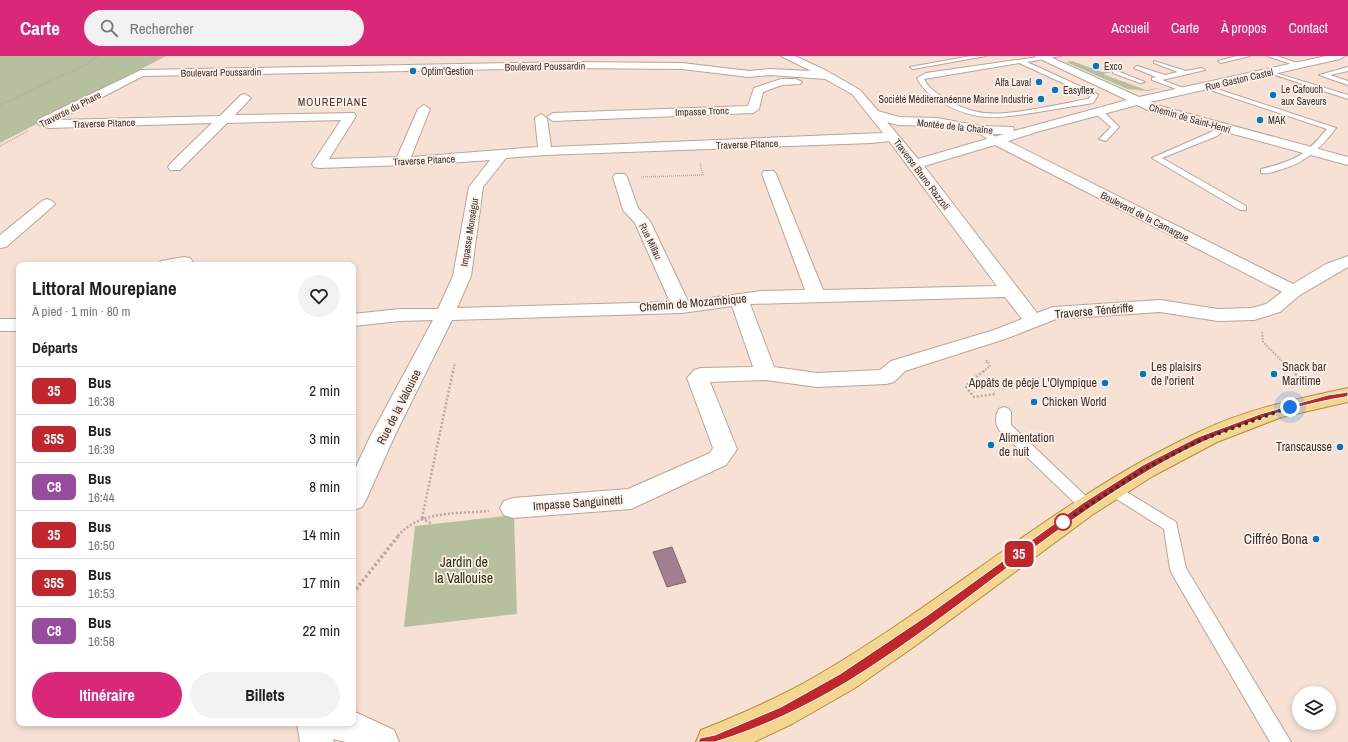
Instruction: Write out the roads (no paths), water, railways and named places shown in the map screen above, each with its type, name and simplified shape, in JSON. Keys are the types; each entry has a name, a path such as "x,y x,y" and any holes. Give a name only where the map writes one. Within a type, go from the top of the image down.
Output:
{"main road":[{"path":"711,742 785,711 844,677 932,618 1086,505 1146,468 1201,440 1283,409 1328,397 1348,395"}],"street":[{"name":"Traverse Bruno Razzoli","path":"786,56 832,78 856,92 915,164 1034,321"},
{"name":"Rue Gaston Castel","path":"1137,101 1206,87 1340,56"},
{"name":"Chemin de Saint-Henri","path":"1041,57 1137,101 1174,115 1348,161"},
{"name":"Boulevard Poussardin","path":"141,73 569,65 682,66 749,74 770,72 832,78"},
{"name":"Traverse du Phare","path":"43,122 141,73"},
{"name":"Impasse Tronc","path":"545,151 547,117 752,109 758,90 782,82 832,78"},
{"path":"175,167 245,98"},
{"name":"Montée de la Chaîne","path":"915,164 997,141 1035,128 1137,101"},
{"path":"402,161 424,109"},
{"name":"Montée de la Chaîne","path":"875,114 898,121 936,122 980,130 1035,128"},
{"name":"Traverse Pitance","path":"43,122 49,124 350,116 319,164 434,160 545,151 872,140 893,136"},
{"name":"Boulevard de la Camargue","path":"997,141 1294,291"},
{"name":"Impasse Monségur","path":"445,315 462,276 476,187 502,155"},
{"path":"769,174 816,296"},
{"name":"Rue Millau","path":"620,177 631,210 642,221 682,307"},
{"path":"0,243 47,204"},
{"name":"Traverse Ténériffe","path":"766,374 818,380 886,377 898,366 938,352 1001,334 1053,313 1160,306 1218,315 1254,314 1272,308 1294,291 1332,268 1348,261"},
{"name":"Chemin de Mozambique","path":"356,320 400,315 526,313 682,307 761,297 1010,291"},
{"path":"739,299 766,374"},
{"name":"Rue de la Valouise","path":"356,494 383,436 445,315"},
{"path":"0,326 16,325"},
{"name":"Impasse Sanguinetti","path":"504,509 631,499 718,459 725,450 698,378 701,375 766,374"},
{"path":"314,726 317,742"},
{"path":"348,726 382,742"}],"lane":[{"path":"913,67 983,56"},
{"path":"1021,62 1094,95 1090,101 1000,116 986,116 971,113 934,95 921,84 920,78 926,75 1021,62 1041,57 1058,56"},
{"path":"1221,61 1247,56"},
{"path":"1270,56 1300,65"},
{"path":"1156,62 1187,73"},
{"path":"1137,68 1164,77"},
{"path":"1132,84 1202,70"},
{"path":"1348,70 1322,75 1348,83"},
{"path":"1115,72 1142,82"},
{"path":"1271,72 1348,97"},
{"path":"1154,79 1187,91"},
{"path":"1206,87 1332,128 1313,152 1283,168 1264,171"},
{"path":"1099,112 1115,127 1103,139"},
{"path":"1223,128 1214,134 1156,158 1243,208"},
{"path":"980,130 997,141"},
{"path":"1004,412 1004,427 1086,505"},
{"path":"1112,489 1171,526 1178,569 1281,742"}],"place":[{"name":"Exco","path":"1096,66"},
{"name":"Optim'Gestion","path":"413,71"},
{"name":"Alfa Laval","path":"1039,82"},
{"name":"Easyflex","path":"1055,90"},
{"name":"Le Cafouch aux Saveurs","path":"1273,95"},
{"name":"Société Méditerranéenne Marine Industrie","path":"1041,99"},
{"name":"MAK","path":"1260,120"},
{"name":"Les plaisirs de l'orient","path":"1143,374"},
{"name":"Snack bar Maritime","path":"1274,374"},
{"name":"Appâts de pêcje L'Olympique","path":"1105,383"},
{"name":"Chicken World","path":"1034,402"},
{"name":"Alimentation de nuit","path":"991,445"},
{"name":"Transcausse","path":"1340,447"},
{"name":"Ciffréo Bona","path":"1316,539"}],"district":[{"name":"MOUREPIANE","path":"333,102"}],"park label":[{"name":"Jardin de la Vallouise","path":"464,570"}]}
